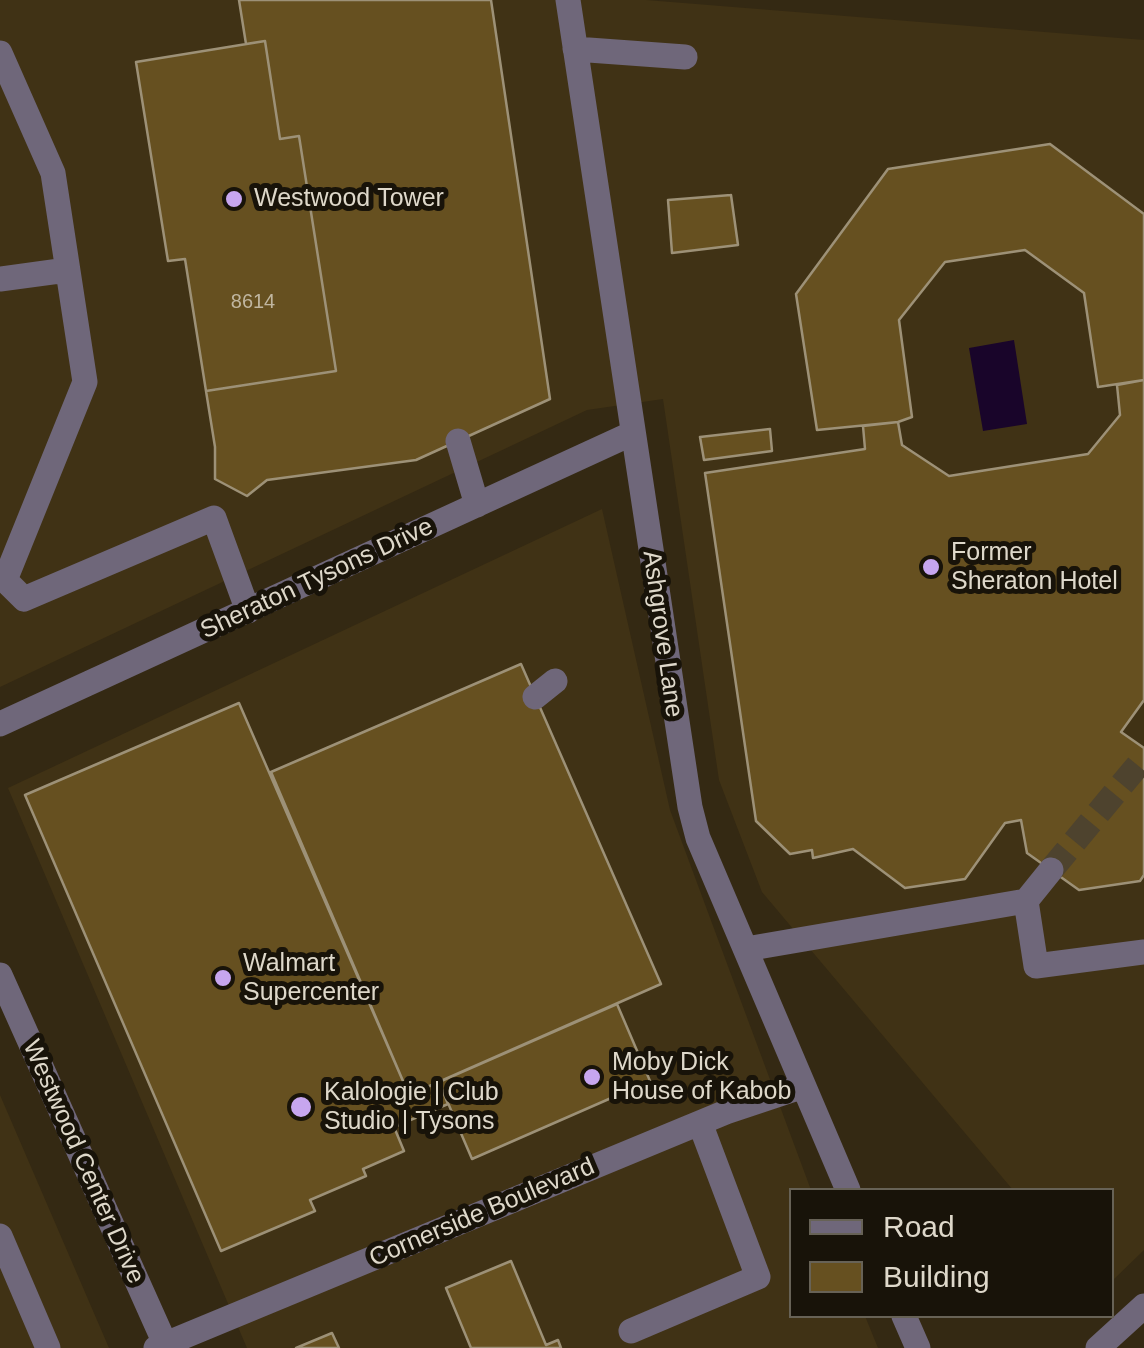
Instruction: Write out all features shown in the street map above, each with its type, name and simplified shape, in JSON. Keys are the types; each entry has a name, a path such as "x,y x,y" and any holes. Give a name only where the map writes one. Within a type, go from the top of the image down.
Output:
{"street":[{"name":"Ashgrove Lane","path":"568,0 690,808 698,838 847,1188"},
{"path":"576,50 686,58"},
{"path":"0,53 53,173 85,382 6,580 24,600 214,518 248,612"},
{"path":"0,278 67,270"},
{"name":"Sheraton Tysons Drive","path":"0,724 632,432"},
{"path":"458,441 477,505"},
{"path":"746,949 1026,902 1051,870"},
{"path":"1026,902 1036,966 1144,952"},
{"name":"Westwood Center Drive","path":"0,975 163,1347"},
{"name":"Cornerside Boulevard","path":"163,1347 700,1123 801,1087"},
{"path":"631,1331 758,1277 700,1123"},
{"path":"0,1236 48,1348"},
{"path":"1098,1348 1144,1306"},
{"path":"905,1318 918,1348"}],"shaded area":[{"path":"0,0 646,0 1144,40 1144,1250 1114,1279 1114,1188 1011,1188 762,892 719,780 663,399 587,410 0,687"},
{"path":"1014,340 1027,424 983,431 969,348"},
{"path":"602,509 670,810 810,1188 789,1188 789,1318 866,1318 878,1348 247,1348 8,788"},
{"path":"0,1095 109,1348 0,1348"}],"building":[{"path":"239,0 491,0 550,399 416,460 267,480 247,496 215,479 215,447 206,391 336,371 299,136 280,139 265,41 246,44"},
{"name":"Westwood Tower","path":"265,41 280,139 299,136 336,371 206,391 185,259 168,261 136,62"},
{"path":"1050,144 1144,214 1144,380 1098,387 1084,293 1025,250 945,262 899,320 912,417 898,422 817,430 796,294 888,169"},
{"path":"731,195 738,245 672,253 668,200"},
{"name":"Former Sheraton Hotel","path":"1144,380 1144,700 1121,732 1144,748 1144,875 1140,881 1079,890 1027,853 1021,820 1005,823 965,879 905,888 853,849 813,858 812,850 790,854 756,821 705,473 865,449 863,426 898,422 902,445 949,476 1088,454 1120,415 1117,385"},
{"path":"770,429 772,451 704,460 700,437"},
{"path":"521,664 661,984 409,1095 271,772"},
{"path":"239,703 409,1095 439,1082 448,1104 394,1127 404,1151 363,1169 366,1176 310,1200 315,1211 221,1251 25,795"},
{"path":"617,1004 650,1081 472,1159 439,1082"},
{"path":"511,1261 546,1345 558,1340 561,1348 471,1348 446,1288"},
{"path":"332,1333 339,1348 296,1348"}],"tunnel":[{"path":"1051,870 1144,758"}],"place":[{"name":"Westwood Tower","path":"234,199"},
{"name":"Former Sheraton Hotel","path":"931,567"},
{"name":"Walmart Supercenter","path":"223,978"},
{"name":"Moby Dick House of Kabob","path":"592,1077"},
{"name":"Kalologie | Club Studio | Tysons","path":"301,1107"}]}
